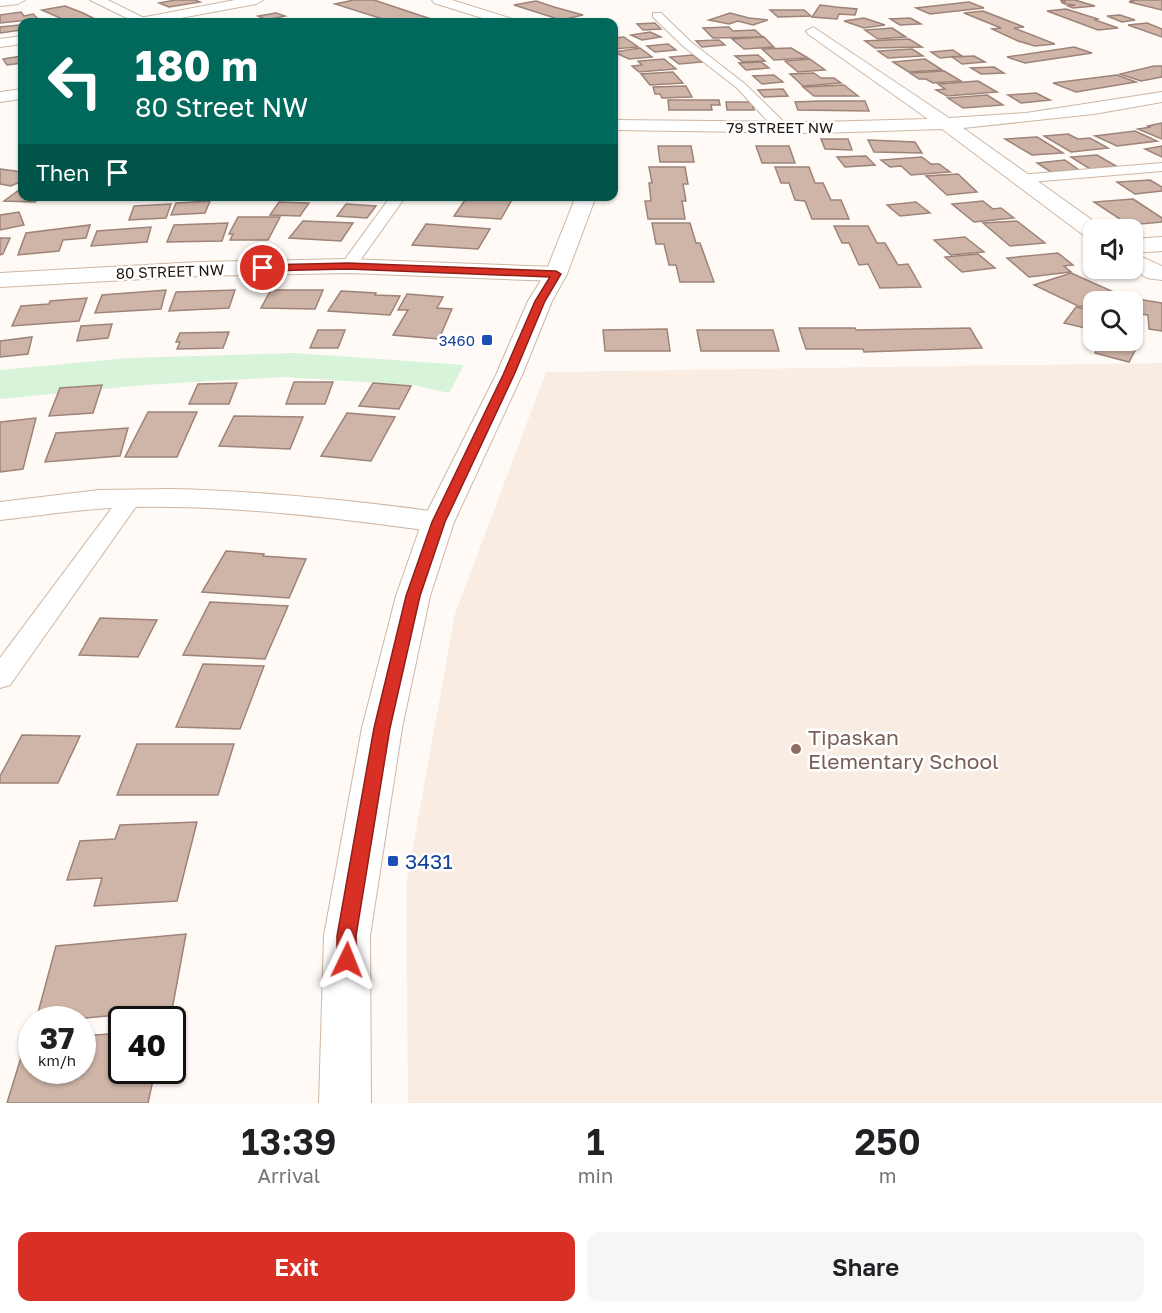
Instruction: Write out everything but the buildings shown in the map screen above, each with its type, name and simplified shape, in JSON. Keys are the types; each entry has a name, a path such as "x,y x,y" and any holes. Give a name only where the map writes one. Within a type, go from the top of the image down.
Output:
{"street":[{"path":"0,2 18,0"},
{"path":"97,0 136,18"},
{"path":"165,18 256,0"},
{"path":"440,0 494,18"},
{"path":"813,32 947,125 1083,224"},
{"path":"0,43 18,41"},
{"path":"0,97 18,95"},
{"name":"79 STREET NW","path":"618,125 782,128 947,125 1089,111 1162,97"},
{"path":"345,1103 347,936 382,728 413,596 438,522 508,375 540,301 556,274 584,201"},
{"path":"1143,245 1162,244"},
{"name":"80 STREET NW","path":"0,280 153,271 348,266 556,274"},
{"path":"1143,266 1155,273 1162,273"},
{"path":"0,511 131,498 323,508 438,522"}],"lane":[{"path":"657,15 687,44 741,86 782,128"},
{"path":"1019,179 1162,167"},
{"path":"348,266 395,201"},
{"path":"0,678 131,498"}],"shaded area":[{"name":"Tipaskan Elementary School","path":"1162,363 1162,1103 408,1103 406,885 455,614 546,372"}],"green space":[{"path":"294,353 464,365 449,393 413,385 283,377 144,385 0,399 0,370 129,358"}],"place":[{"name":"3460","path":"487,340"},
{"name":"Tipaskan Elementary School","path":"796,749"},
{"name":"3431","path":"393,861"}],"route":[{"path":"263,268 348,266 556,274 540,301 508,375 438,522 413,596 382,728 347,936 347,960"}]}
